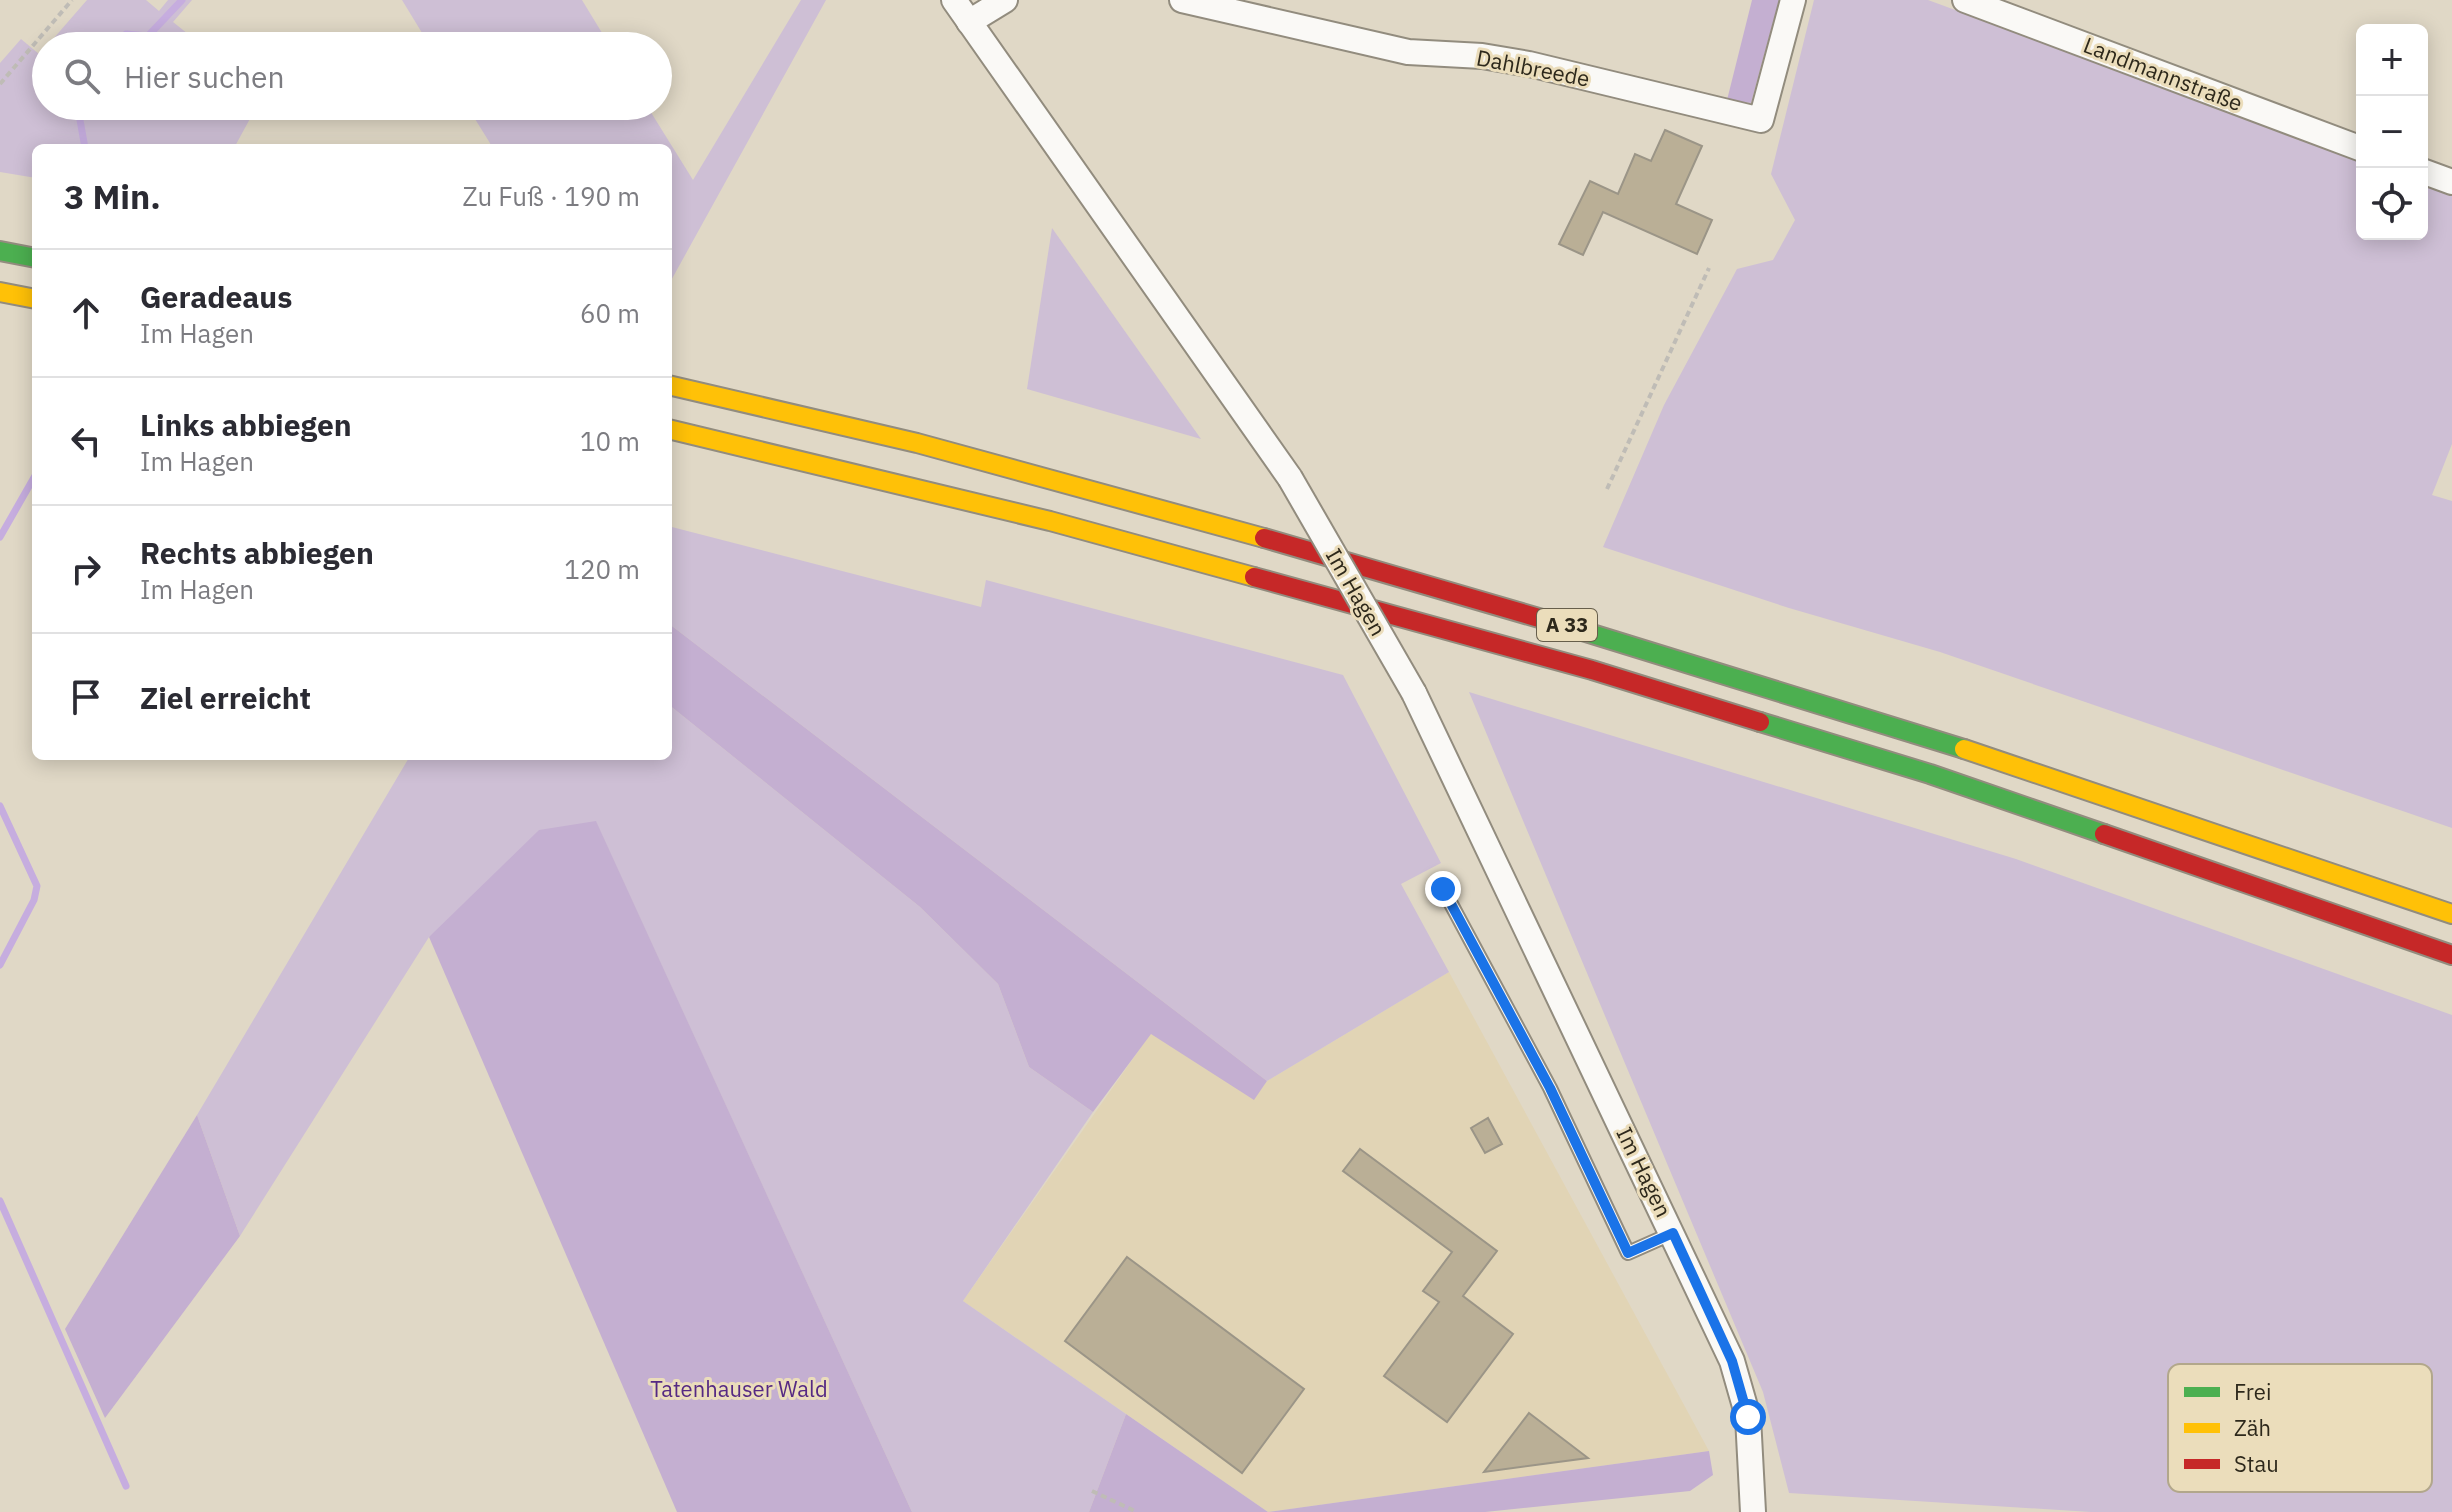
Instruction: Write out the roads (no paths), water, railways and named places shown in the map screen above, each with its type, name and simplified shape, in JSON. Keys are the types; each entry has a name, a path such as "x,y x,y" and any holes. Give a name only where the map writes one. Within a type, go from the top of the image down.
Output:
{"highway":[{"path":"0,251 32,257"},
{"path":"0,292 32,298"},
{"name":"A 33","path":"672,386 1066,482 1601,634 1950,743 2452,914"},
{"name":"A 33","path":"672,430 1050,521 1592,670 1930,774 2452,955"}],"street":[{"name":"Im Hagen","path":"954,0 1290,478 1414,693 1732,1361 1748,1417 1753,1512"},
{"path":"969,22 1005,0"},
{"name":"Dahlbreede","path":"1182,0 1408,52 1482,56 1529,64 1761,120 1793,0"},
{"name":"Landmannstraße","path":"1965,0 2356,147"},
{"path":"2428,173 2452,182"}],"lane":[{"name":"Im Hagen","path":"1443,889 1556,1099 1628,1253 1673,1233"}],"waterway":[{"path":"152,32 182,0"},
{"path":"80,120 84,144"},
{"path":"0,537 32,481"},
{"path":"0,806 37,886 34,900 0,965"},
{"path":"0,1201 126,1486"}],"park label":[{"name":"Tatenhauser Wald","path":"739,1389"}]}
